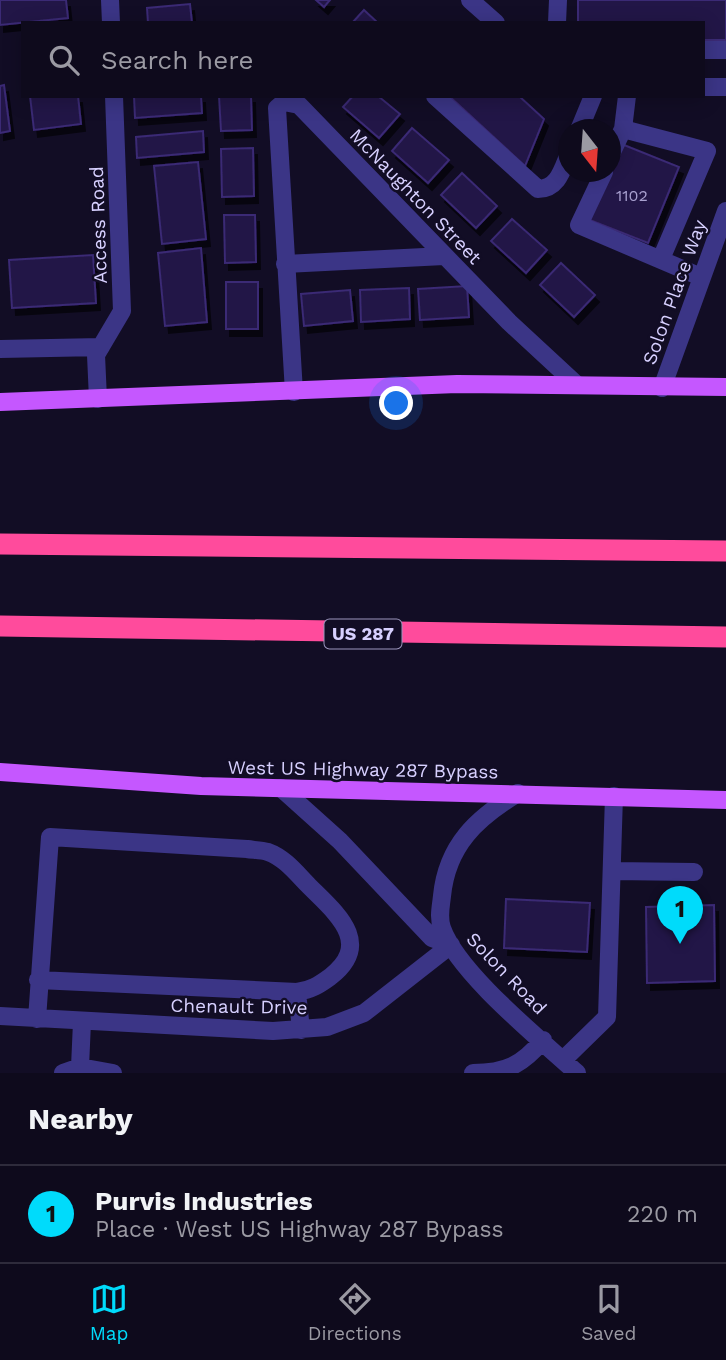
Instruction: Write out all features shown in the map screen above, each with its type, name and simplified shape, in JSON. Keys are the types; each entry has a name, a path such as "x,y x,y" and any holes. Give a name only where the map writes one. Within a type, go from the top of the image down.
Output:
{"highway":[{"path":"0,544 726,551"},
{"name":"US 287","path":"0,626 726,637"}],"main road":[{"path":"0,402 294,393 457,384 726,387"},
{"name":"West US Highway 287 Bypass","path":"0,772 201,786 726,800"}],"street":[{"path":"110,0 111,21"},
{"path":"470,0 494,21"},
{"path":"557,21 558,0"},
{"path":"705,50 726,50"},
{"path":"705,87 726,86"},
{"name":"Access Road","path":"98,399 96,355 122,311 114,98"},
{"path":"437,98 538,189 547,189 558,176"},
{"path":"584,119 592,98"},
{"path":"621,134 627,98"},
{"name":"McNaughton Street","path":"294,393 276,108 284,102 299,105 509,322 576,384"},
{"path":"623,129 707,150 661,259"},
{"path":"599,182 579,225 701,277"},
{"name":"Solon Place Way","path":"662,388 726,211"},
{"path":"285,264 444,256"},
{"path":"0,349 101,347"},
{"path":"281,788 340,841 432,938 451,945"},
{"name":"Solon Road","path":"518,793 486,812 466,831 454,851 443,880 440,917 451,945 473,974 577,1073"},
{"path":"563,1060 607,1017 614,796"},
{"path":"37,1019 38,979 50,837 268,852 286,863 344,921 351,938 349,954 337,971 316,988 297,992 38,979"},
{"path":"612,871 694,872"},
{"name":"Chenault Drive","path":"0,1016 82,1022 301,1030 327,1027 364,1013 451,945"},
{"path":"297,992 301,1030"},
{"path":"82,1022 71,1070 113,1073"},
{"path":"473,1073 521,1066 543,1040"}],"building":[{"path":"0,0 66,0 68,18 0,25"},
{"path":"316,0 330,0 324,7"},
{"path":"578,0 726,0 726,40 705,40 705,21 578,21"},
{"path":"190,4 192,21 148,21 147,8"},
{"path":"364,10 376,21 354,21"},
{"path":"4,85 10,131 0,133 0,86"},
{"path":"30,98 78,98 81,124 34,130"},
{"path":"134,98 201,98 202,113 135,118"},
{"path":"219,98 251,98 252,130 221,131"},
{"path":"351,98 380,98 400,114 379,138 343,107"},
{"path":"451,98 521,98 544,119 525,166"},
{"path":"412,128 449,160 428,183 392,151"},
{"path":"203,131 204,152 137,158 136,137"},
{"path":"621,144 679,167 648,243 587,219 605,182 621,182"},
{"path":"253,148 254,196 222,197 221,149"},
{"path":"198,162 206,239 162,244 154,166"},
{"path":"462,173 497,206 476,228 441,195"},
{"path":"224,215 255,215 256,262 225,263"},
{"path":"512,219 547,250 526,273 491,241"},
{"path":"201,248 207,322 165,326 158,253"},
{"path":"93,255 96,303 12,308 9,260"},
{"path":"561,263 595,295 574,317 540,285"},
{"path":"226,282 258,282 258,329 226,329"},
{"path":"467,286 469,317 420,320 418,289"},
{"path":"409,288 410,319 361,322 360,290"},
{"path":"350,290 353,321 304,326 301,294"},
{"path":"506,899 590,903 587,952 504,948"},
{"path":"714,905 715,981 647,983 646,907"}],"place":[{"name":"Purvis Industries","path":"680,944"}]}
